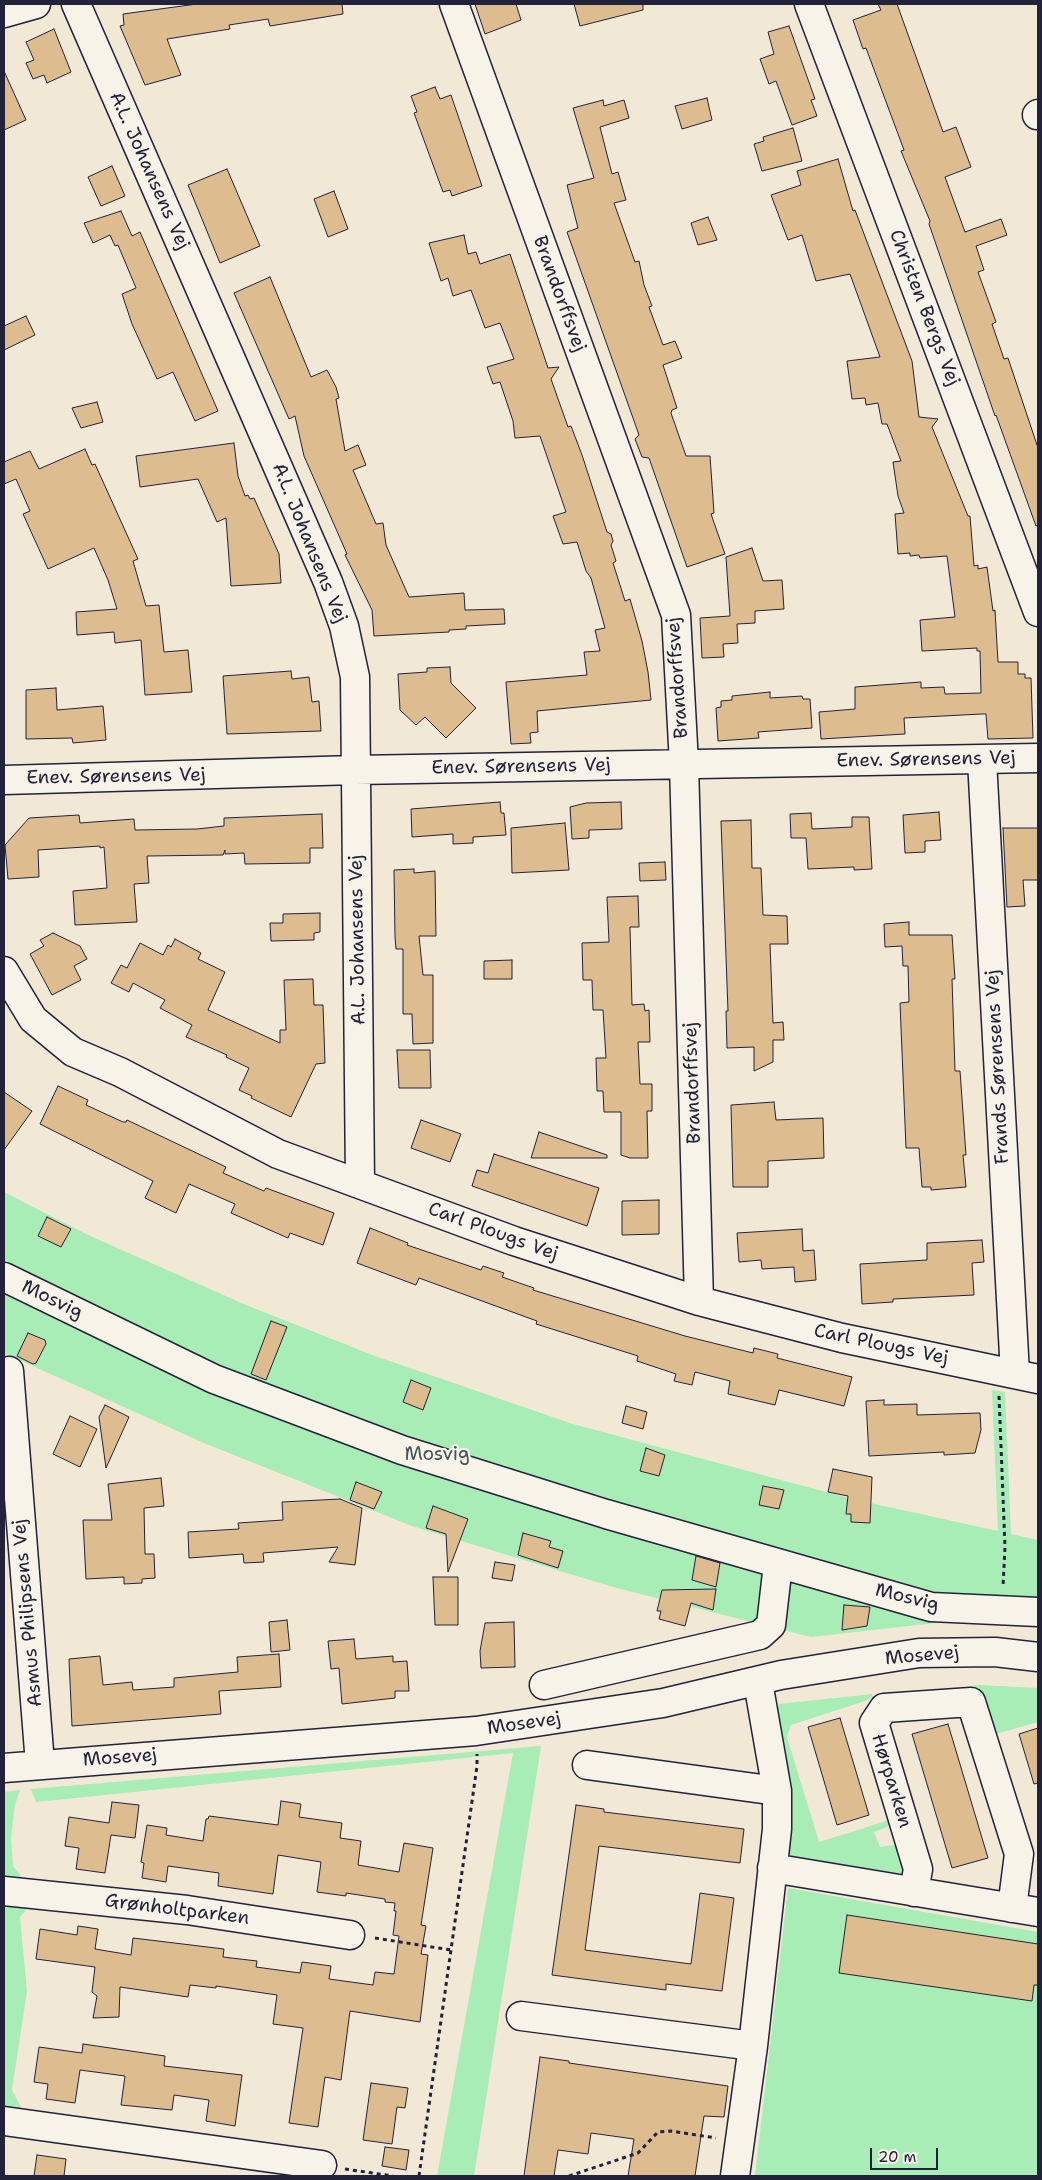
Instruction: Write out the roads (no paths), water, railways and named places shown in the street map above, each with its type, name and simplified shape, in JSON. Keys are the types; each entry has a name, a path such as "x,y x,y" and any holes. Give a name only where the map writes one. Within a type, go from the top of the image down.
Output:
{"street":[{"path":"4,13 36,4"},
{"name":"A.L. Johansens Vej","path":"76,4 331,591 344,626 355,677 360,1183"},
{"name":"Brandorffsvej","path":"454,4 676,615 684,764 699,1301"},
{"name":"Christen Bergs Vej","path":"809,4 1038,612"},
{"name":"Enev. Sørensens Vej","path":"4,780 356,770 1038,758"},
{"name":"Frands Sørensens Vej","path":"982,760 1017,1374"},
{"name":"Carl Plougs Vej","path":"4,971 33,1020 73,1052 120,1072 278,1154 514,1241 699,1301 842,1338 1017,1374"},
{"name":"Mosvig","path":"4,1277 214,1379 402,1450 606,1514 930,1607 1038,1612"},
{"name":"Asmus Philipsens Vej","path":"8,1372 40,1764"},
{"path":"544,1685 760,1635 771,1626 778,1564"},
{"name":"Mosevej","path":"4,1768 476,1731 663,1703 758,1682 781,1675 919,1652 995,1652 1038,1657"},
{"path":"735,2176 753,2046 777,1829 777,1791 758,1682"},
{"name":"Hørparken","path":"772,1868 914,1892 1025,1910 1029,1855 970,1702 884,1708 874,1724 918,1869 914,1892"},
{"path":"587,1765 777,1791"},
{"name":"Grønholtparken","path":"4,1891 187,1910 350,1935"},
{"path":"521,2016 753,2046"},
{"path":"4,2121 322,2165"}]}
